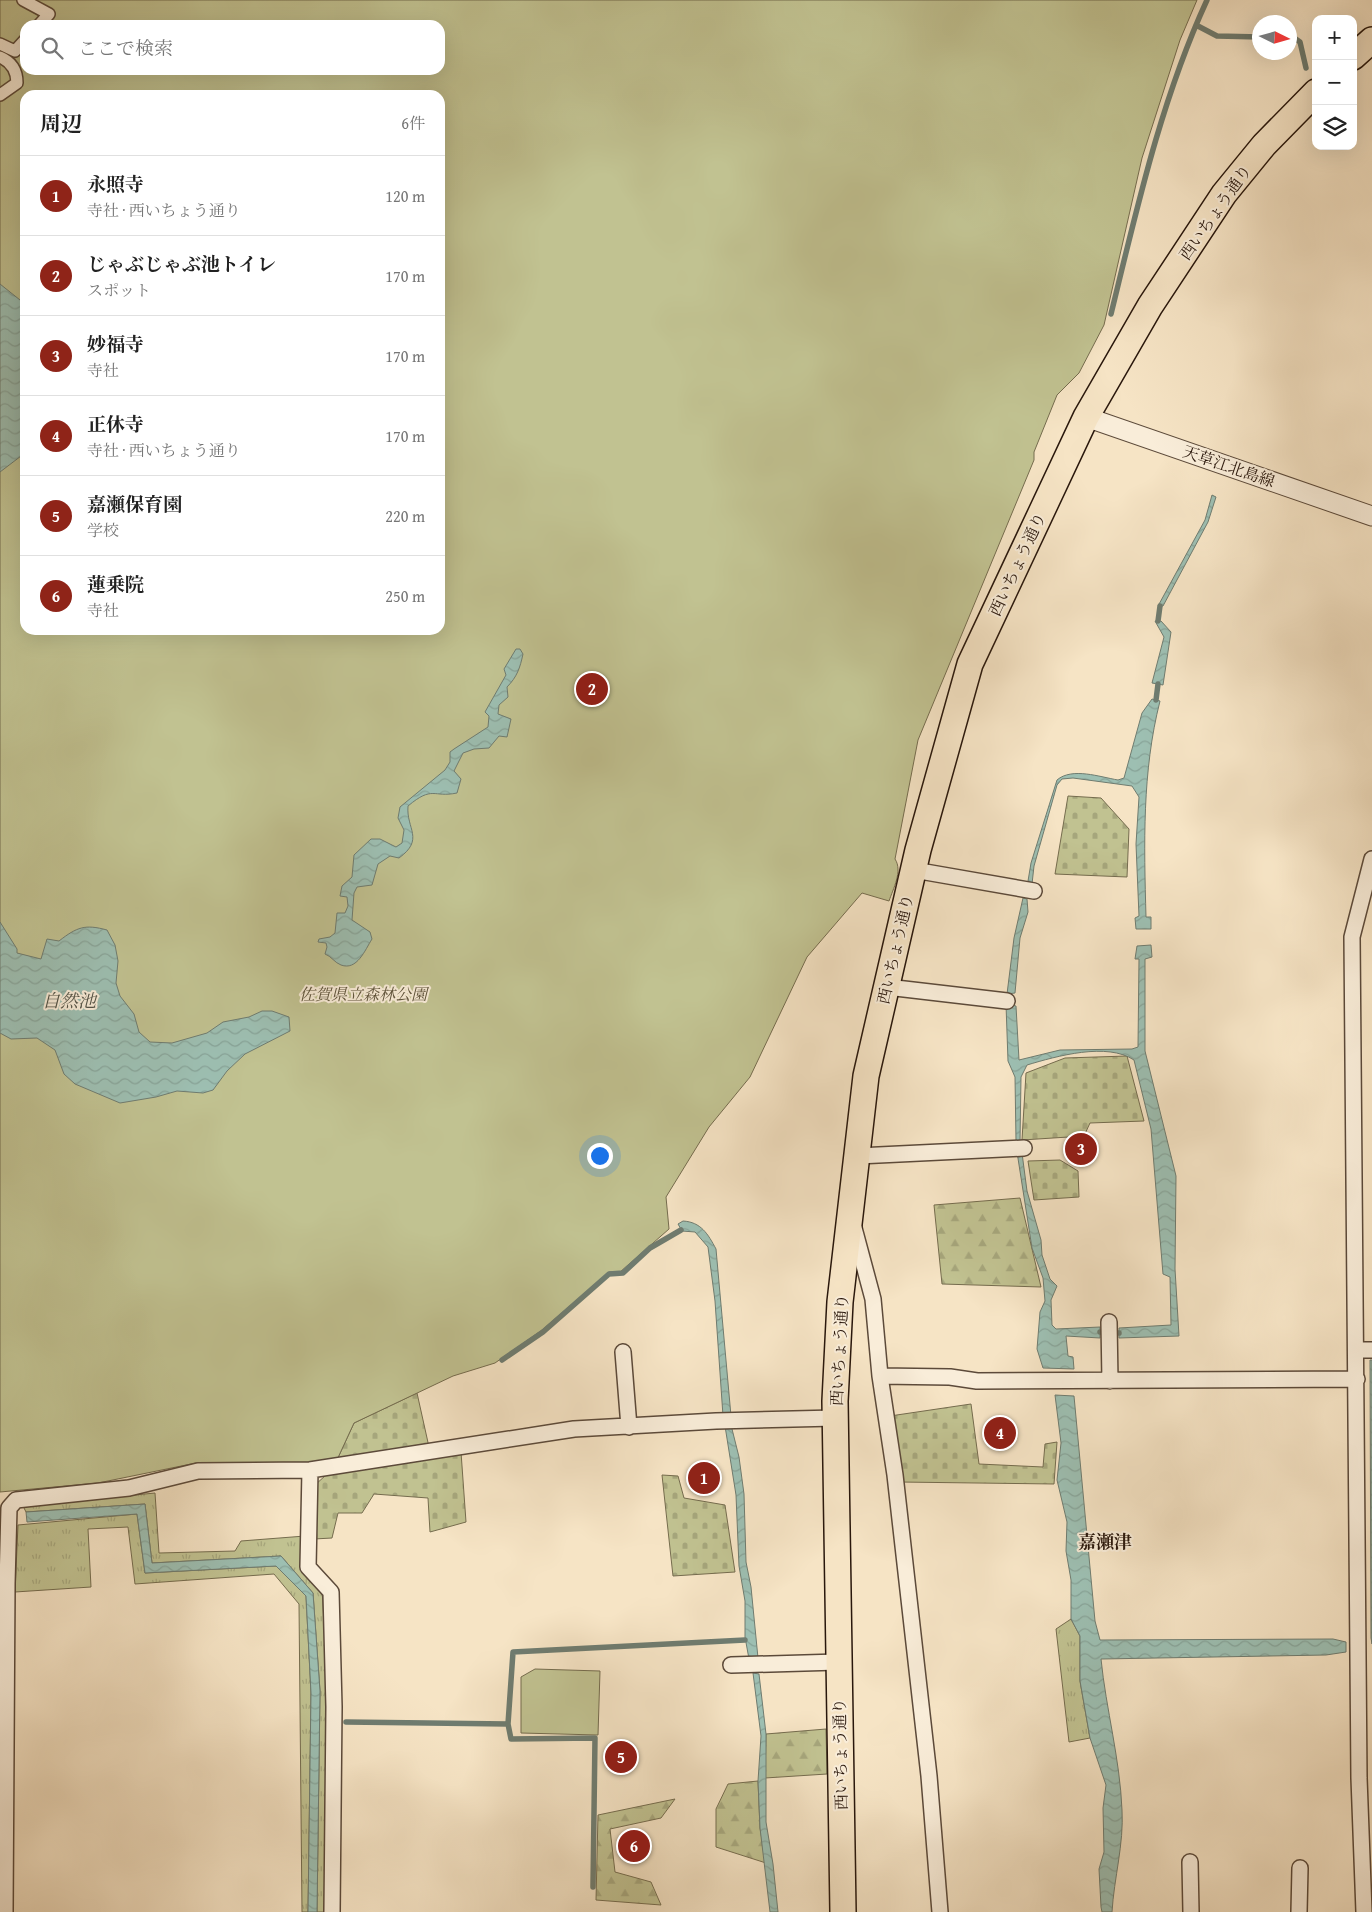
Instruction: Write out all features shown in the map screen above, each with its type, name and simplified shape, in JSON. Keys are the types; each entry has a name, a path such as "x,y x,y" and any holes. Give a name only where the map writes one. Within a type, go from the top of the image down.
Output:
{"highway":[{"path":"1357,53 1372,40"},
{"name":"西いちょう通り","path":"843,1912 835,1418 840,1302 866,1076 914,870 970,664 1086,417 1150,306 1224,194 1264,145 1312,96"}],"street":[{"path":"23,0 49,14 44,20"},
{"path":"0,44 15,51 20,46"},
{"path":"0,57 12,64 17,74 17,83 0,96"},
{"name":"天草江北島線","path":"1086,417 1372,516"},
{"path":"1364,1912 1359,1778 1357,1379 1364,1350 1352,937 1372,859"},
{"path":"914,870 1028,890"},
{"path":"887,987 1007,1001"},
{"path":"858,1156 1019,1148"},
{"path":"850,1214 873,1299 880,1376 895,1475 929,1776 940,1912"},
{"path":"1109,1322 1110,1380"},
{"path":"623,1352 629,1427"},
{"path":"880,1376 950,1377 977,1382 1357,1379"},
{"path":"4,1912 2,1854 6,1584 10,1508 16,1500 129,1488 198,1471 310,1470 574,1429 716,1421 835,1418"},
{"path":"310,1470 308,1567 331,1592 334,1707 332,1912"},
{"path":"732,1665 838,1662"},
{"path":"1190,1862 1191,1912"},
{"path":"1299,1912 1300,1868"}],"green space":[{"name":"佐賀県立森林公園","path":"0,0 1197,0 1180,40 1142,158 1104,325 1079,373 1057,395 1034,452 1034,460 918,740 895,859 898,874 889,901 862,893 807,957 750,1077 709,1127 666,1197 669,1229 620,1272 609,1272 542,1330 495,1363 453,1376 354,1423 336,1462 196,1463 98,1483 0,1492"},
{"path":"1068,796 1101,798 1129,829 1127,877 1055,874"},
{"path":"1127,1056 1144,1121 1090,1123 1084,1136 1022,1140 1026,1073 1065,1058"},
{"path":"1060,1160 1078,1171 1079,1197 1034,1200 1028,1161"},
{"path":"1020,1198 1041,1287 942,1284 934,1205"},
{"path":"417,1393 429,1447 336,1462 354,1423"},
{"path":"971,1404 979,1464 1043,1467 1045,1444 1057,1442 1054,1484 899,1482 890,1416"},
{"path":"461,1452 466,1522 430,1532 428,1498 374,1494 362,1513 338,1513 332,1538 314,1539 315,1485 326,1475"},
{"path":"662,1475 678,1476 684,1498 725,1505 735,1572 673,1576"},
{"path":"155,1493 159,1553 235,1551 241,1541 305,1536 322,1589 328,1689 325,1912 317,1912 320,1691 313,1593 281,1556 152,1563 145,1504 26,1512 23,1506"},
{"path":"137,1514 145,1573 276,1566 306,1596 311,1693 308,1912 302,1912 299,1604 274,1574 135,1584 128,1527 88,1529 91,1587 15,1592 18,1525"},
{"path":"1071,1619 1080,1636 1080,1681 1090,1738 1069,1742 1056,1629"},
{"path":"535,1669 600,1671 598,1735 521,1733 521,1677"},
{"path":"826,1729 827,1774 765,1778 766,1734"},
{"path":"758,1781 760,1828 766,1863 716,1847 716,1809 728,1784"},
{"path":"675,1799 661,1818 610,1829 615,1872 651,1882 661,1905 596,1900 598,1815"}],"water":[{"path":"0,284 20,300 20,457 0,472"},
{"path":"1212,495 1216,497 1208,522 1163,606 1158,606 1205,520"},
{"path":"1155,621 1161,621 1171,632 1163,685 1152,683 1164,637"},
{"path":"516,649 520,649 523,654 521,664 516,676 507,687 508,697 499,705 498,714 511,719 507,737 499,736 489,748 474,749 463,753 454,771 461,779 457,793 428,794 408,806 413,839 411,845 399,858 390,856 378,864 372,885 357,887 354,893 352,920 370,932 372,939 356,962 347,966 339,964 325,954 326,943 318,942 319,939 330,937 335,933 337,913 345,913 348,906 347,897 340,896 342,886 352,877 354,855 371,839 380,839 396,847 402,843 404,830 398,818 400,807 445,770 450,762 450,752 488,727 489,716 485,712 506,675 504,669"},
{"path":"1152,699 1160,701 1154,728 1147,781 1146,917 1151,917 1151,929 1136,929 1135,918 1139,916 1136,844 1139,797 1132,786 1073,778 1062,779 1057,785 1034,866 1032,884 1028,881 1031,863 1057,780 1063,776 1078,773 1118,780 1124,778 1142,713"},
{"path":"1023,898 1027,899 1028,912 1020,938 1015,993 1007,994 1014,938"},
{"name":"自然池","path":"0,922 17,949 17,953 41,959 47,939 59,941 76,930 87,927 107,930 115,945 118,961 116,983 120,996 134,1014 139,1032 150,1042 172,1043 207,1033 223,1022 249,1017 262,1011 272,1011 289,1017 290,1031 245,1054 227,1071 213,1090 203,1093 177,1091 156,1097 120,1103 75,1084 64,1074 55,1050 37,1038 11,1039 0,1033"},
{"path":"1151,945 1152,957 1145,959 1145,1051 1176,1176 1175,1269 1179,1336 1119,1338 1119,1328 1171,1325 1170,1277 1163,1274 1151,1129 1134,1060 1123,1055 1096,1051 1067,1055 1027,1065 1021,1077 1020,1142 1016,1141 1015,1077 1008,1061 1006,1004 1016,1006 1019,1060 1060,1050 1132,1049 1138,1047 1139,959 1135,959 1137,946"},
{"path":"1017,1152 1022,1153 1027,1191 1041,1240 1042,1255 1050,1279 1057,1286 1051,1300 1052,1325 1056,1329 1100,1327 1100,1338 1066,1336 1068,1356 1073,1357 1074,1369 1043,1368 1037,1349 1040,1312 1045,1301 1043,1278 1032,1248"},
{"path":"683,1221 699,1226 707,1234 716,1249 731,1416 723,1416 715,1301 708,1247 695,1232 682,1231 678,1224"},
{"path":"1370,1360 1372,1360 1372,1644 1371,1638"},
{"path":"1055,1395 1074,1396 1095,1621 1100,1640 1333,1639 1346,1642 1346,1652 1326,1655 1101,1659 1119,1772 1122,1810 1122,1836 1112,1912 1102,1912 1101,1907 1099,1869 1104,1852 1103,1808 1106,1785 1090,1738 1080,1681 1080,1636 1071,1619 1071,1580 1066,1551 1067,1522 1057,1480 1061,1443"},
{"path":"731,1425 739,1457 744,1494 746,1562 751,1587 758,1658 749,1659 745,1637 745,1601 739,1566 736,1495 725,1426"},
{"path":"145,1504 152,1563 281,1556 313,1593 320,1691 317,1912 308,1912 311,1693 306,1596 276,1566 145,1573 137,1514 27,1522 26,1512"},
{"path":"753,1673 759,1674 766,1734 766,1822 778,1912 770,1912 760,1828 758,1781 761,1736"}],"waterway":[{"path":"1111,314 1163,115 1176,76 1207,0"},
{"path":"1196,25 1217,36 1252,37"},
{"path":"1297,40 1300,42 1306,68"},
{"path":"1158,621 1160,606"},
{"path":"1156,700 1158,684"},
{"path":"502,1360 543,1332 609,1274 623,1273 650,1248 681,1230"},
{"path":"1100,1332 1119,1333"},
{"path":"593,1887 595,1738 511,1739 508,1724 513,1652 745,1640"},
{"path":"346,1722 508,1724"}],"place":[{"name":"じゃぶじゃぶ池トイレ","path":"592,689"},
{"name":"妙福寺","path":"1081,1149"},
{"name":"正休寺","path":"1000,1433"},
{"name":"永照寺","path":"704,1478"},
{"name":"嘉瀬保育園","path":"621,1757"},
{"name":"蓮乗院","path":"634,1846"}],"district":[{"name":"嘉瀬津","path":"1105,1541"}]}
